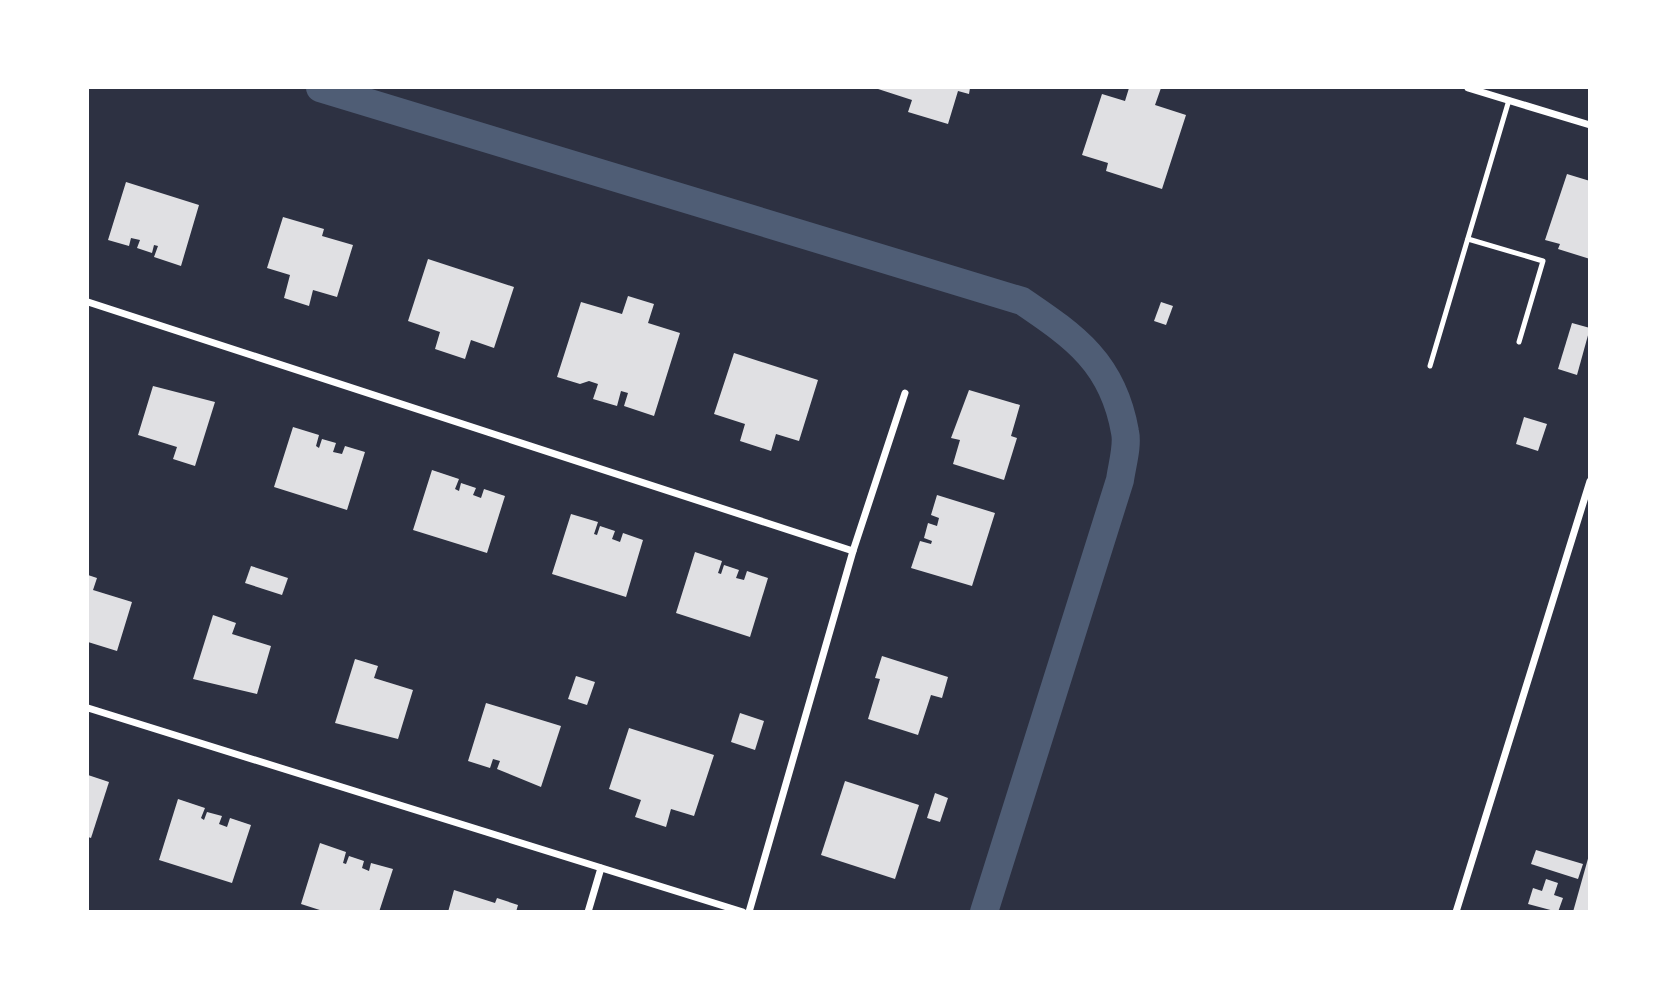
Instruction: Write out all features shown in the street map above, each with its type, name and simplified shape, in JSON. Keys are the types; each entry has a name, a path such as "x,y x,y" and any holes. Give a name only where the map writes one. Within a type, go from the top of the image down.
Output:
{"street":[{"path":"1468,88 1590,125"},
{"path":"88,302 853,551"},
{"path":"749,912 853,551 905,393"},
{"path":"1456,912 1590,481"},
{"path":"88,708 743,912"},
{"path":"588,912 601,869"}],"lane":[{"path":"1430,366 1509,100"},
{"path":"1468,239 1543,261 1518,342"}],"building":[{"path":"875,88 970,88 969,94 958,91 948,124 908,112 912,100"},
{"path":"1129,88 1161,88 1155,105 1186,115 1162,189 1106,171 1108,163 1082,155 1102,94 1125,101"},
{"path":"1567,174 1590,181 1590,259 1558,249 1560,244 1545,240"},
{"path":"126,182 199,205 181,266 154,257 158,246 154,245 152,253 137,248 140,240 131,238 129,246 108,240"},
{"path":"283,217 324,229 322,236 353,245 337,297 313,290 309,306 284,298 290,275 267,268"},
{"path":"428,259 514,287 494,348 471,340 465,359 435,349 440,332 408,321"},
{"path":"628,296 654,304 648,323 680,333 654,416 624,406 628,393 621,391 617,406 593,399 598,384 589,381 580,384 557,377 581,302 622,314"},
{"path":"1161,302 1173,306 1166,325 1154,321"},
{"path":"1572,323 1590,328 1577,375 1558,369"},
{"path":"734,353 818,380 799,441 776,434 771,451 740,441 745,424 714,414"},
{"path":"153,386 215,402 195,466 173,459 177,447 138,435"},
{"path":"969,390 1020,405 1011,436 1017,438 1004,480 953,464 960,440 951,438"},
{"path":"1524,417 1547,424 1538,451 1516,444"},
{"path":"293,427 319,435 316,446 319,448 322,439 336,443 333,452 342,454 345,446 365,452 347,510 274,487"},
{"path":"432,470 459,479 455,489 459,491 461,483 476,488 473,495 481,498 484,489 505,496 487,553 413,530"},
{"path":"937,495 995,513 972,586 911,568 920,541 931,544 932,541 924,538 928,523 937,526 939,518 931,515"},
{"path":"571,514 598,522 594,534 597,535 600,526 615,531 612,539 620,542 623,533 643,540 626,597 552,574"},
{"path":"695,552 722,561 718,573 721,574 724,565 739,570 736,578 744,580 747,571 768,578 750,637 676,613"},
{"path":"251,566 288,578 282,595 245,583"},
{"path":"88,575 97,578 93,590 132,602 117,651 88,642"},
{"path":"213,615 236,623 232,634 271,646 257,694 193,679"},
{"path":"882,656 948,677 942,698 931,695 918,735 868,719 880,679 875,678"},
{"path":"355,659 378,666 374,678 413,690 398,739 335,723"},
{"path":"576,676 595,682 587,705 568,699"},
{"path":"486,703 561,726 541,787 497,769 500,761 493,759 490,768 468,761"},
{"path":"740,713 764,721 755,750 731,742"},
{"path":"629,728 714,755 694,816 671,809 666,827 635,817 641,800 609,789"},
{"path":"88,775 109,782 91,838 88,837"},
{"path":"845,781 919,805 895,879 821,855"},
{"path":"935,793 948,798 940,822 927,818"},
{"path":"178,799 205,808 201,818 204,820 207,812 222,816 219,824 227,827 230,818 251,825 232,883 159,860"},
{"path":"320,843 346,852 343,863 346,864 349,856 364,861 362,868 369,871 371,863 393,869 379,912 326,912 301,904"},
{"path":"1536,850 1583,864 1578,879 1531,864"},
{"path":"1589,855 1590,912 1573,912"},
{"path":"1546,879 1558,883 1554,895 1563,898 1558,912 1528,904 1533,888 1542,891"},
{"path":"454,890 495,903 497,898 518,905 516,912 448,912"}],"waterway":[{"path":"320,88 1022,301 1059,327 1089,354 1111,387 1119,408 1126,437 1120,480 984,912"}]}
